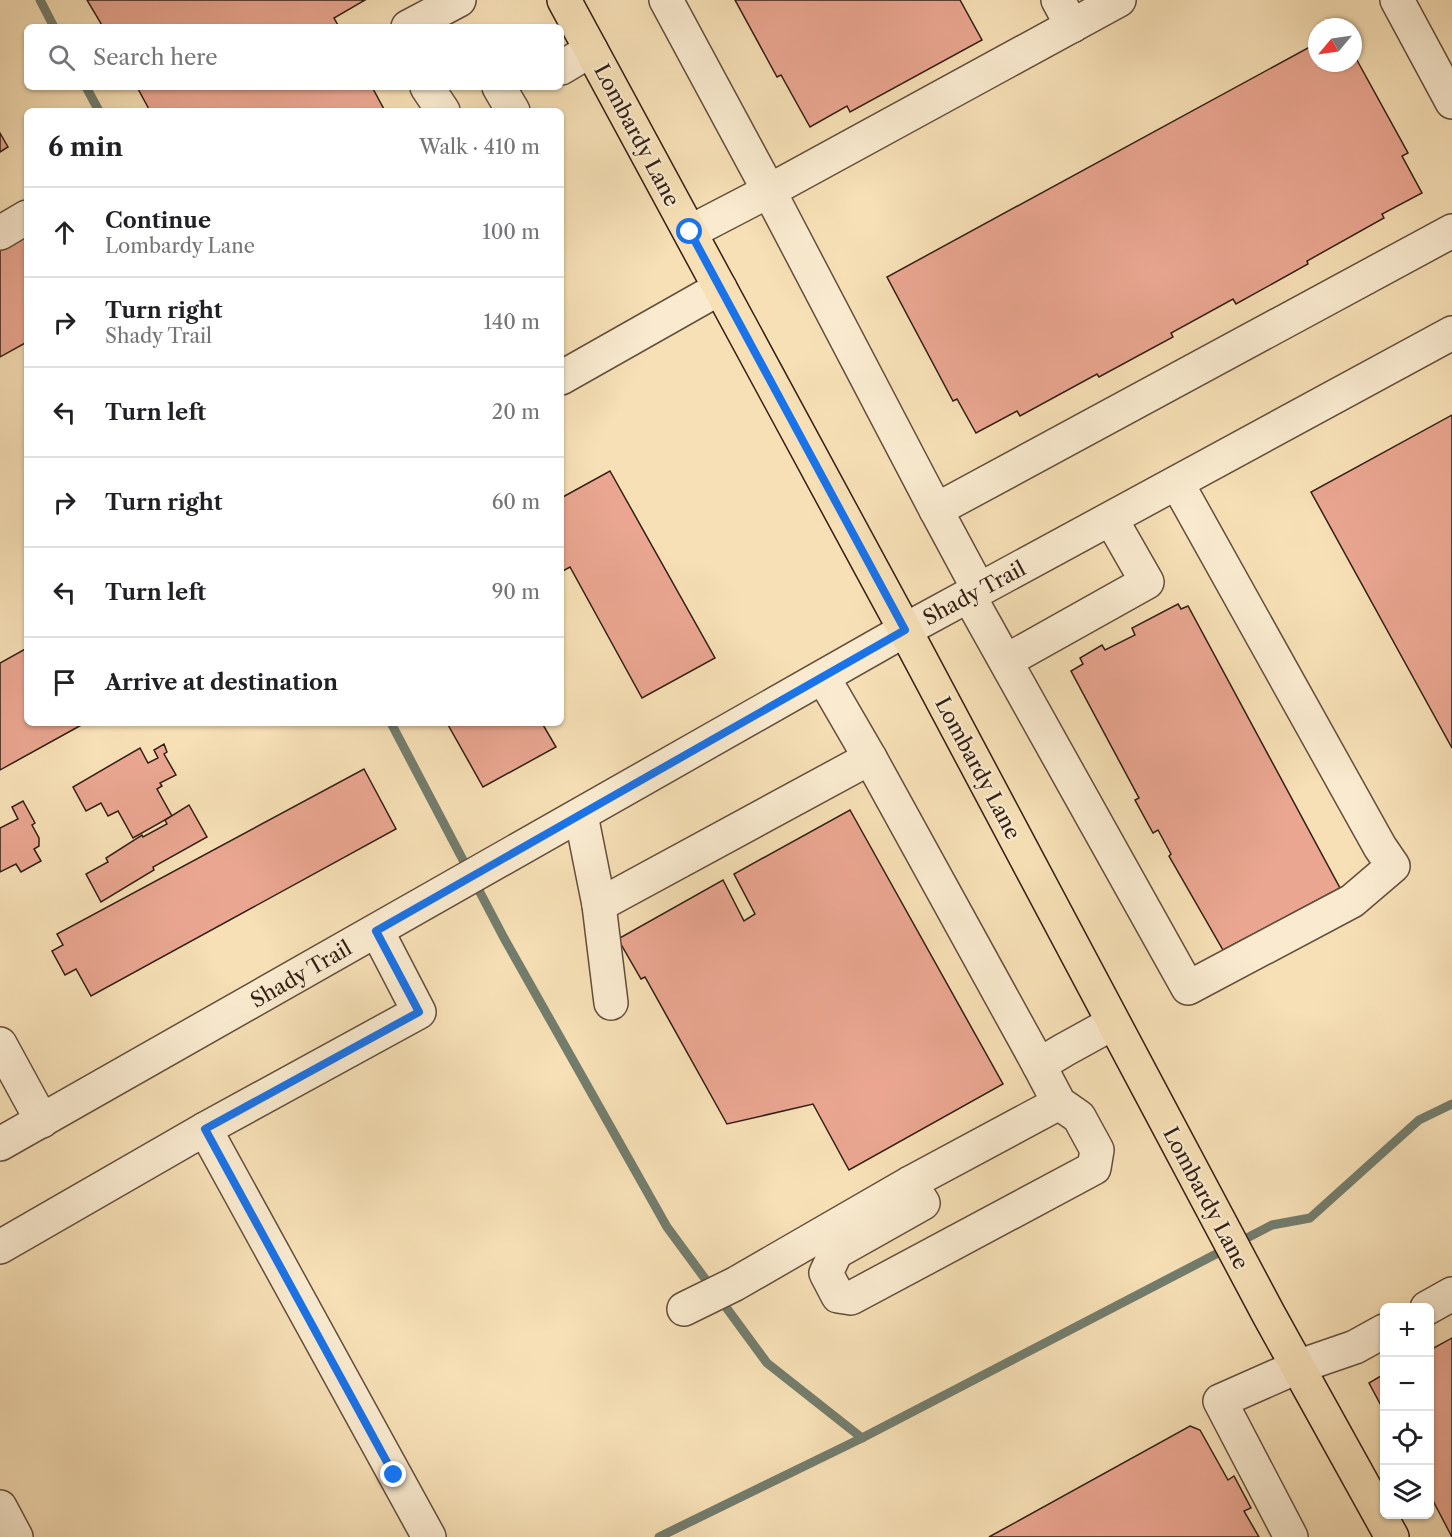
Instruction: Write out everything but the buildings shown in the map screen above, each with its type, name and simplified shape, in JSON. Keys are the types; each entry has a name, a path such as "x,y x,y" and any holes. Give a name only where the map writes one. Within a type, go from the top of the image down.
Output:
{"main road":[{"name":"Lombardy Lane","path":"564,0 905,630 1269,1315 1392,1537"}],"street":[{"path":"666,0 936,510 1005,661 1188,988 1352,901 1393,866 1374,836 1177,483"},
{"path":"690,232 769,191 1065,13 1119,0"},
{"path":"1397,0 1452,102"},
{"path":"417,24 459,10"},
{"path":"564,66 591,50"},
{"path":"429,90 441,108"},
{"path":"0,232 24,219"},
{"path":"936,510 1452,231"},
{"path":"564,376 720,288"},
{"name":"Shady Trail","path":"0,1144 905,630 1452,333"},
{"path":"1005,661 1147,582 1111,519"},
{"path":"823,677 870,758 1059,1103 1079,1117 1097,1150 1094,1167 851,1298 838,1296 826,1273 836,1252 923,1203 910,1183"},
{"path":"599,905 870,758"},
{"path":"581,815 599,905 611,1003"},
{"path":"0,1247 205,1129 419,1012 376,931"},
{"path":"1040,1065 1113,1023"},
{"path":"0,1044 42,1121"},
{"path":"684,1309 735,1284 910,1183 1059,1103"},
{"path":"205,1129 429,1537"},
{"path":"1434,1304 1452,1294"},
{"path":"1292,1537 1220,1401 1355,1347 1380,1333"},
{"path":"0,1507 16,1537"}],"waterway":[{"path":"40,0 52,24"},
{"path":"88,90 97,108"},
{"path":"393,726 504,938 667,1227 767,1363 862,1438"},
{"path":"659,1537 862,1438 1272,1225 1310,1218 1419,1120 1452,1104"}],"route":[{"path":"394,1475 205,1129 419,1012 376,931 905,630 690,232"}]}
